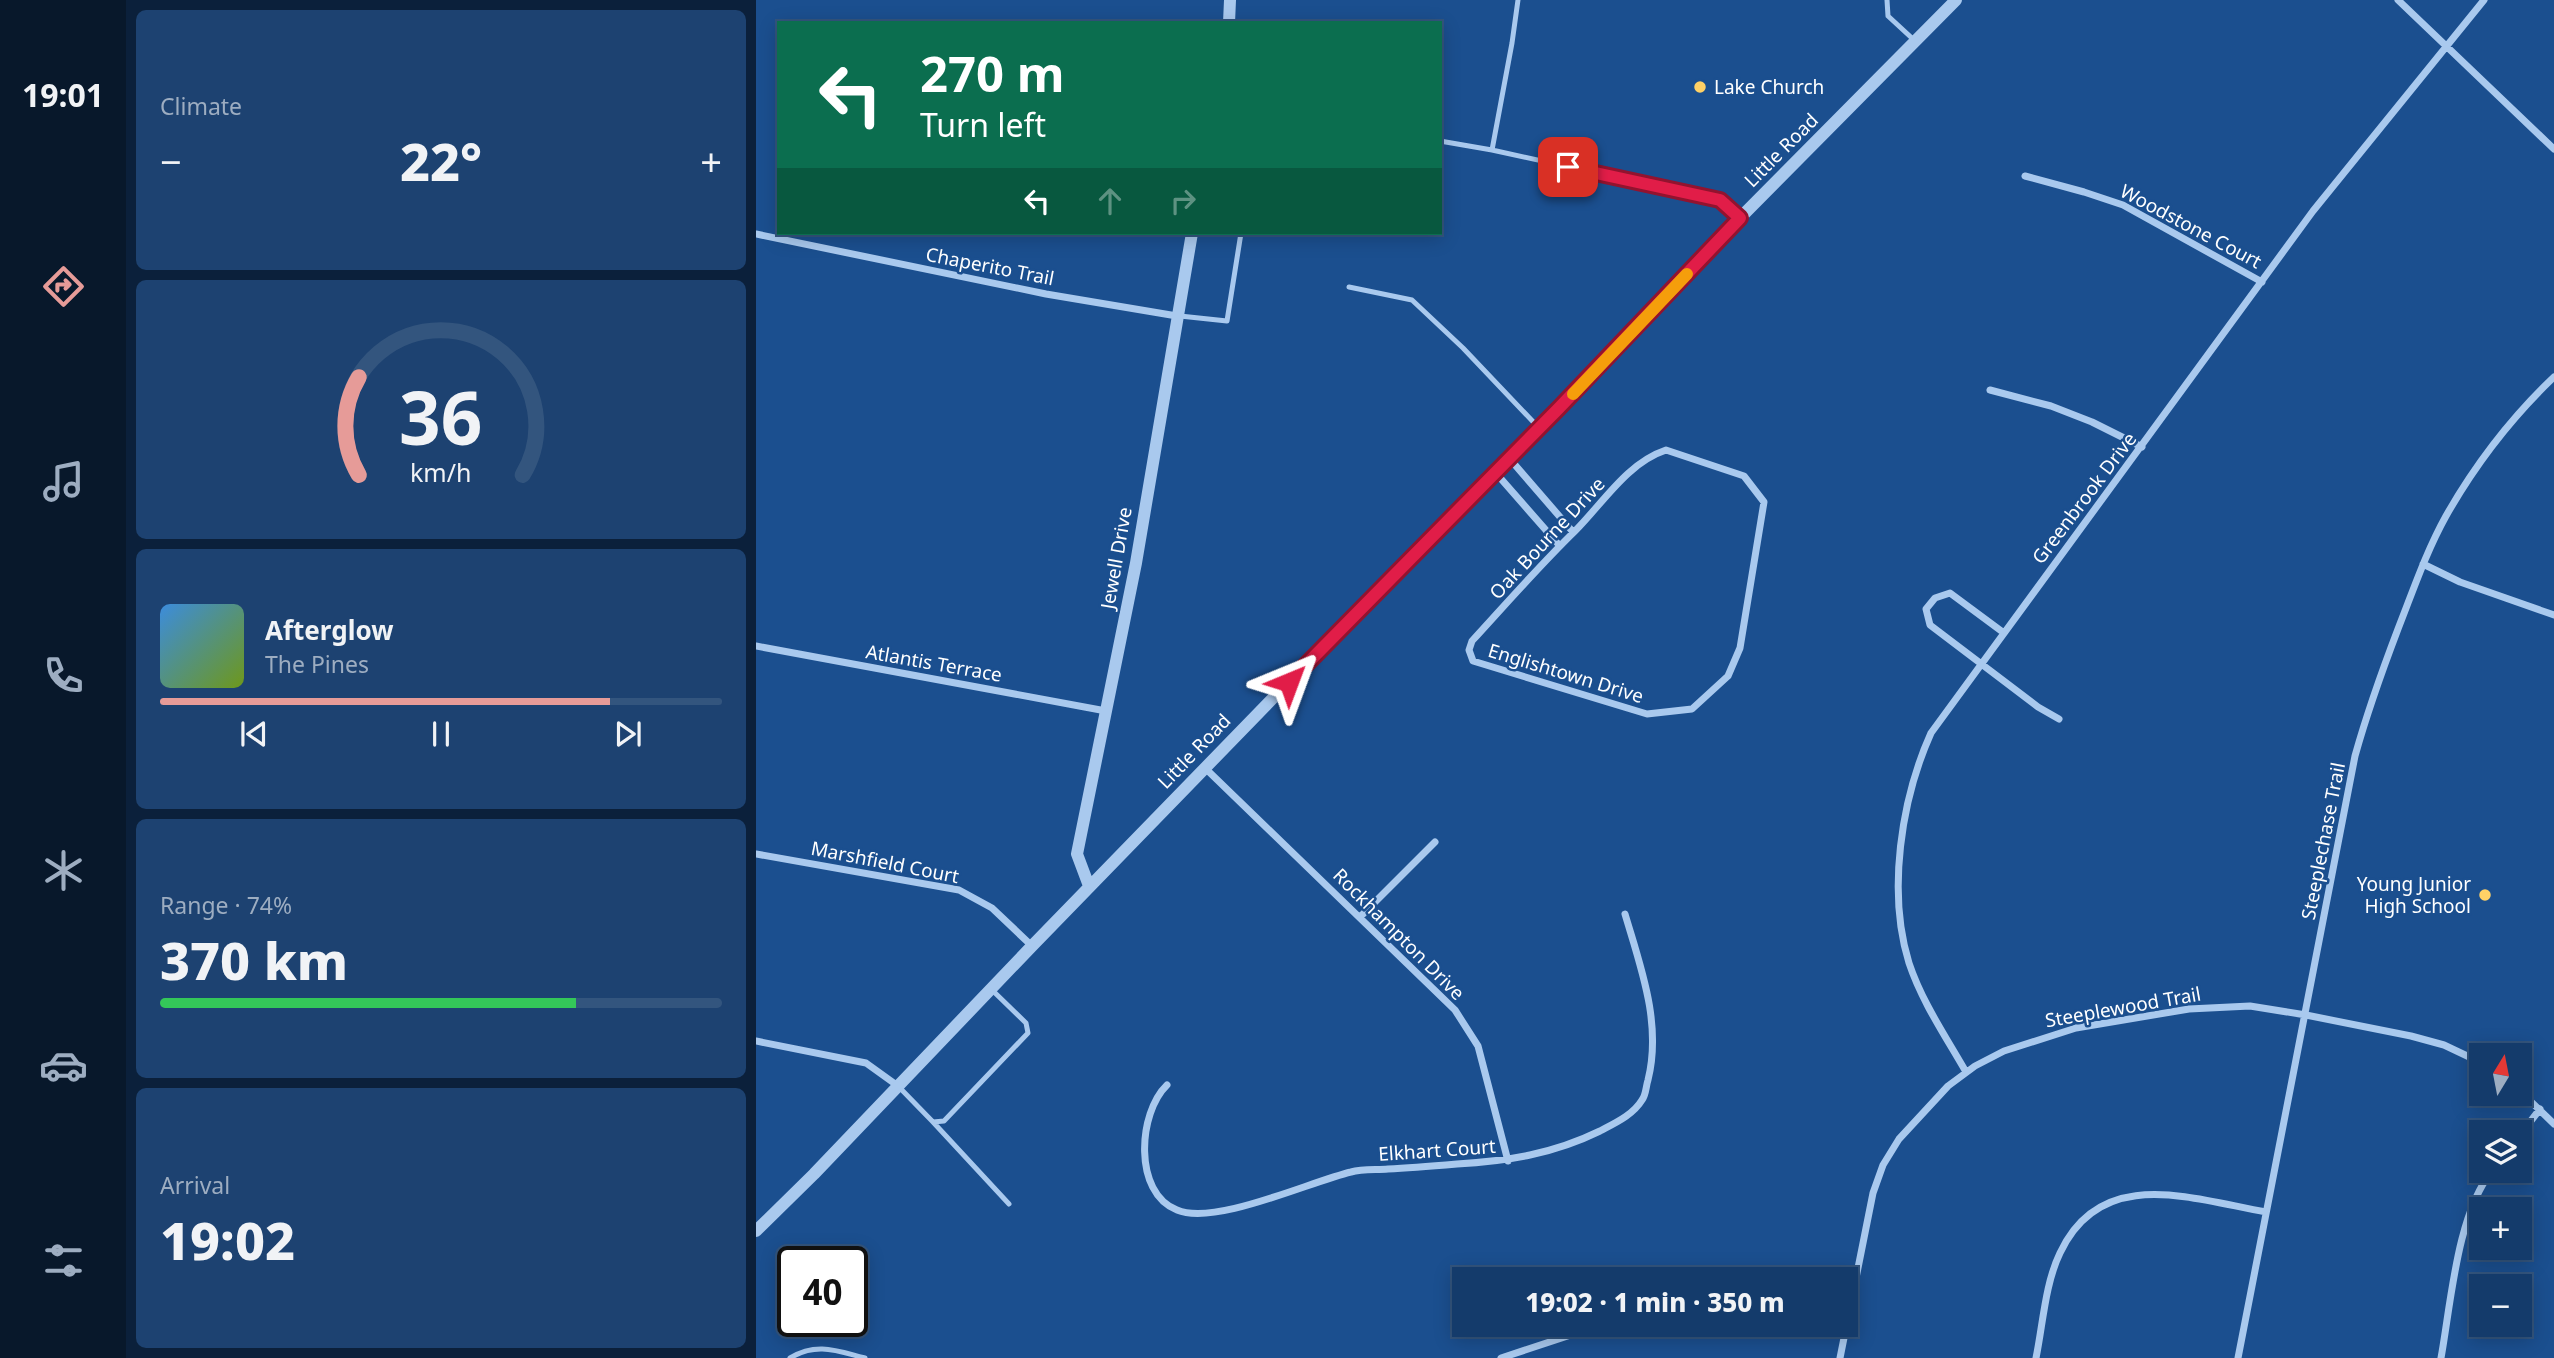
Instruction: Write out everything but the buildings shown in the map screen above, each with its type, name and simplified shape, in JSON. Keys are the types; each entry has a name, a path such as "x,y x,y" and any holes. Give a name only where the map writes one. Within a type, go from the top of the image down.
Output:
{"street":[{"path":"1229,21 1230,0"},
{"name":"Little Road","path":"756,1231 814,1174 1089,886 1539,428 1740,218 1956,0"},
{"path":"2398,0 2554,149"},
{"name":"Greenbrook Drive","path":"1966,1072 1925,1002 1909,964 1901,929 1898,897 1900,851 1912,788 1931,733 2313,211 2484,0"},
{"name":"Woodstone Court","path":"2025,176 2123,205 2262,282"},
{"name":"Chaperito Trail","path":"756,234 1046,294 1177,316"},
{"name":"Jewell Drive","path":"1089,886 1077,853 1136,563 1192,235"},
{"name":"Steeplechase Trail","path":"2238,1358 2355,756 2369,705 2423,564 2445,517 2467,481 2526,403 2554,377"},
{"path":"1990,390 2051,406 2092,422 2142,447"},
{"name":"Oak Bourne Drive","path":"1473,662 1469,650 1472,641 1559,545 1633,470 1649,456 1666,450 1744,476 1764,502 1740,648 1728,676 1692,709"},
{"path":"1509,458 1573,532"},
{"path":"1495,472 1559,545"},
{"path":"2423,564 2460,582 2554,615"},
{"path":"2004,632 1950,593 1935,598 1926,610 1930,625 2038,707 2059,719"},
{"name":"Atlantis Terrace","path":"756,646 1106,711"},
{"name":"Englishtown Drive","path":"1473,662 1647,714 1692,709"},
{"name":"Rockhampton Drive","path":"1205,768 1455,1010 1478,1046 1508,1161"},
{"path":"1360,917 1435,842"},
{"name":"Marshfield Court","path":"756,854 958,890 992,908 1032,946"},
{"name":"Elkhart Court","path":"1167,1085 1151,1110 1144,1138 1146,1172 1158,1196 1175,1210 1188,1213 1224,1211 1353,1171 1508,1161 1570,1145 1623,1120 1643,1100 1651,1066 1653,1032 1646,988 1625,914"},
{"name":"Steeplewood Trail","path":"1858,1268 1873,1193 1883,1165 1899,1139 1948,1086 1966,1072 2004,1051 2076,1028 2220,1006 2250,1006 2411,1036 2444,1045 2469,1057"},
{"path":"756,1041 866,1063 898,1086"},
{"path":"2532,1102 2554,1124"},
{"path":"2532,1120 2540,1109"},
{"path":"2441,1358 2464,1232 2482,1183"},
{"path":"2036,1358 2052,1275 2059,1253 2079,1224 2100,1205 2121,1197 2144,1193 2266,1212"},
{"path":"1501,1358 1565,1337"},
{"name":"Steeplewood Trail","path":"1840,1358 1844,1337"}],"lane":[{"path":"1492,150 1518,0"},
{"path":"1887,0 1888,16 1914,40"},
{"path":"1442,141 1720,200 1740,218"},
{"path":"1177,316 1227,321 1241,235"},
{"path":"1349,287 1412,300 1464,348 1539,428"},
{"path":"933,1122 944,1121 1028,1033 1027,1023 991,988"},
{"path":"898,1086 1009,1204"},
{"path":"790,1358 806,1349 824,1348 865,1358"}],"slow traffic":[{"path":"1573,394 1687,274"}],"place":[{"name":"Lake Church","path":"1700,87"},
{"name":"Young Junior High School","path":"2485,895"}],"route":[{"path":"1289,682 1559,408 1740,218 1720,200 1568,167"}]}
